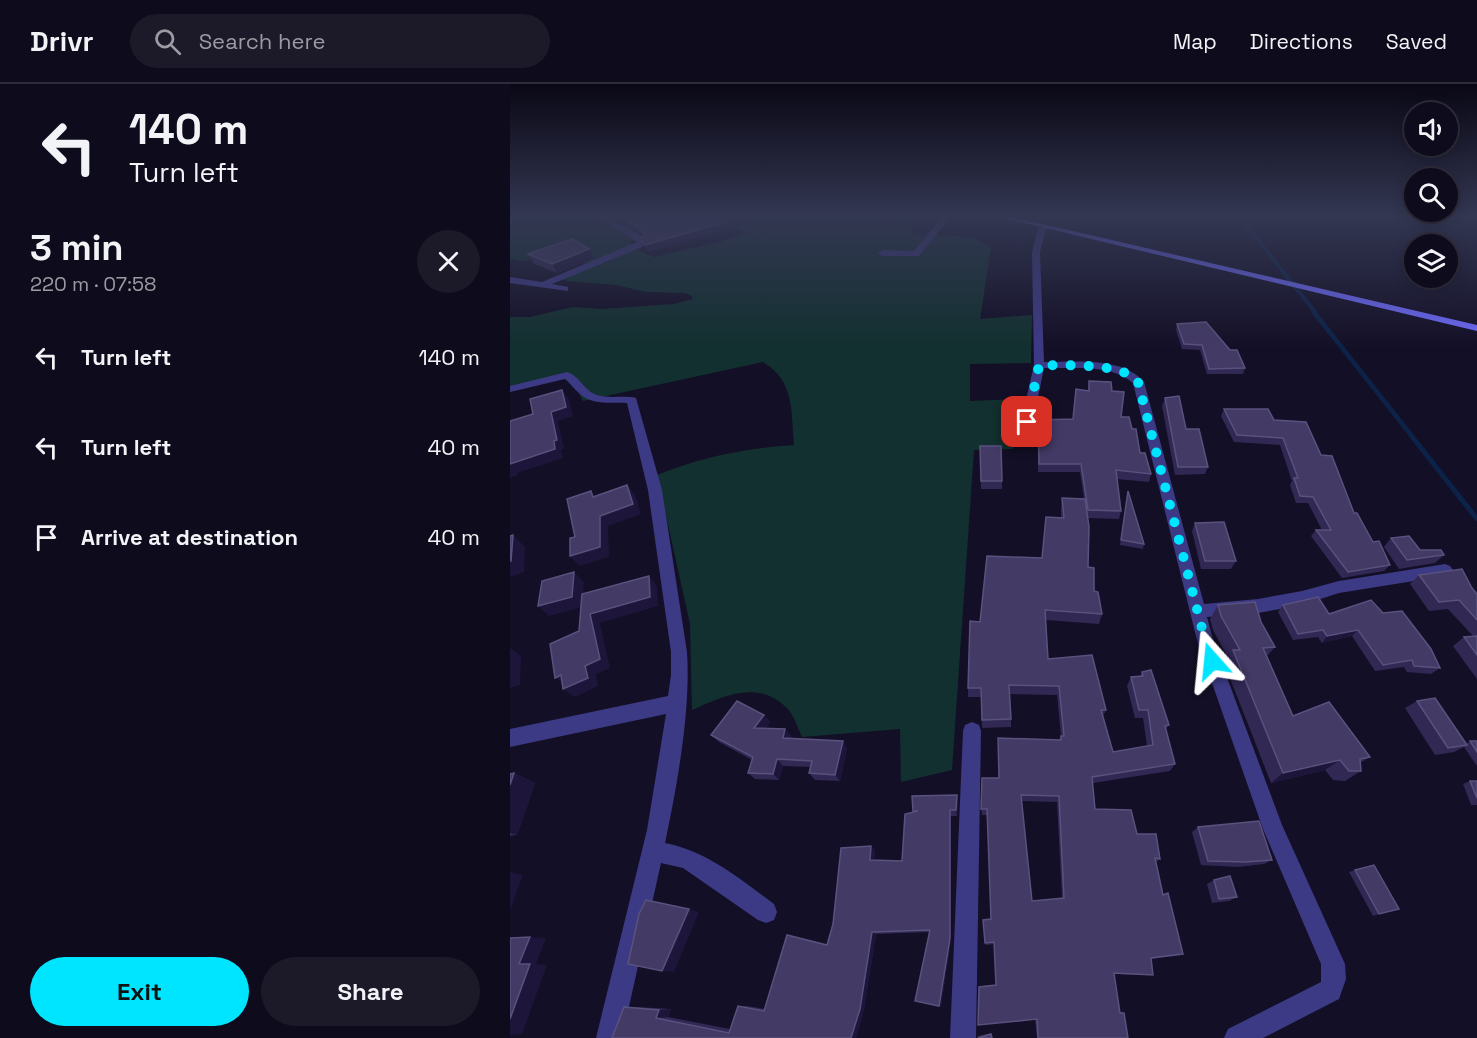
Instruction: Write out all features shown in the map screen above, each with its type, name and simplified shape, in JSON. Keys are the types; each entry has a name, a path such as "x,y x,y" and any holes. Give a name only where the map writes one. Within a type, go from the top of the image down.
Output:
{"street":[{"path":"545,284 604,260"},
{"path":"1027,422 1039,365 1036,260"},
{"path":"1190,260 1477,327"},
{"path":"510,280 566,289"},
{"path":"1039,365 1119,369 1134,377 1138,382 1205,640 1273,829 1333,964 1335,980 1329,990 1237,1038"},
{"path":"510,389 567,375 590,397 632,400 656,490 679,652 680,675 664,795 609,1038"},
{"path":"1197,611 1258,606 1360,583 1445,570"},
{"path":"510,738 676,703"},
{"path":"963,1038 972,731"},
{"path":"653,851 687,858 721,879 766,912"}],"green space":[{"path":"574,260 989,260 980,319 1032,315 1031,363 970,364 970,401 1019,399 1022,407 1013,449 974,450 952,770 901,782 900,729 802,737 787,708 776,699 764,694 740,693 692,710 690,624 657,475 724,454 794,445 789,398 781,378 763,362 583,401 570,377 510,388 510,317 530,317 573,307 602,309 674,304 693,299 685,293 646,292 616,285 561,279 580,270 585,263"}],"building":[{"path":"541,260 563,260 552,264"},
{"path":"1206,322 1230,350 1237,350 1245,368 1209,369 1202,345 1184,344 1177,324"},
{"path":"1089,381 1111,382 1112,391 1124,392 1121,417 1129,417 1132,429 1136,429 1140,453 1145,453 1151,474 1116,470 1121,511 1088,510 1081,464 1039,464 1038,420 1073,419 1076,389 1089,391"},
{"path":"562,390 566,407 551,412 557,440 554,441 555,449 510,464 510,421 533,414 530,399"},
{"path":"1179,396 1186,429 1199,429 1208,467 1178,467 1165,398"},
{"path":"1224,409 1268,409 1274,420 1306,422 1321,455 1332,456 1354,513 1357,513 1373,542 1379,541 1390,565 1348,572 1316,530 1331,530 1313,497 1300,496 1294,478 1298,478 1283,438 1237,435"},
{"path":"980,446 1001,446 1002,481 981,481"},
{"path":"627,485 633,504 600,516 600,547 570,556 570,538 575,537 567,499 591,491 593,497"},
{"path":"1128,491 1144,544 1121,540"},
{"path":"1062,498 1085,499 1089,527 1088,567 1094,568 1094,591 1098,592 1102,614 1045,610 1048,659 1092,655 1106,710 1101,710 1113,752 1153,745 1148,710 1139,710 1131,677 1143,676 1142,672 1151,670 1169,725 1165,726 1175,764 1092,777 1095,809 1131,810 1137,834 1156,834 1160,859 1155,858 1163,895 1168,893 1183,954 1151,958 1153,975 1114,973 1120,1013 1124,1013 1128,1038 1038,1038 1037,1019 978,1025 979,987 996,985 994,942 985,943 983,920 991,919 987,809 981,809 982,778 999,778 998,738 1061,740 1061,736 1064,736 1059,686 1009,685 1011,719 982,720 981,688 968,688 970,621 980,622 987,556 1042,558 1046,517 1064,518","holes":["1021,795 1059,796 1064,898 1032,901"]},
{"path":"1224,522 1236,561 1205,561 1195,523"},
{"path":"513,535 511,561 510,561 510,536"},
{"path":"1409,536 1420,550 1441,550 1444,555 1407,560 1391,538"},
{"path":"1462,569 1477,594 1477,620 1459,600 1439,602 1419,575"},
{"path":"574,572 572,597 538,606 542,581"},
{"path":"649,576 650,597 590,614 600,659 585,666 588,678 563,689 561,675 555,678 550,644 579,631 582,594"},
{"path":"1318,597 1329,614 1371,600 1383,613 1402,611 1431,649 1440,668 1414,666 1412,660 1383,665 1358,630 1327,636 1323,630 1298,634 1283,605"},
{"path":"1255,602 1261,622 1275,647 1263,648 1293,716 1329,702 1370,757 1360,759 1361,771 1349,771 1340,760 1283,773 1233,650 1240,650 1221,616 1218,605"},
{"path":"1477,636 1477,655 1464,637"},
{"path":"1435,698 1467,745 1448,748 1417,701"},
{"path":"737,701 764,715 754,728 785,729 783,738 843,741 835,775 809,773 812,761 777,759 773,774 748,773 753,757 711,735"},
{"path":"1470,741 1477,741 1477,752"},
{"path":"1470,781 1477,781 1477,798"},
{"path":"957,795 956,810 950,810 950,938 939,1006 915,1001 930,930 872,932 860,1009 851,1038 612,1038 624,1007 659,1010 656,1018 729,1033 738,1006 764,1011 787,935 827,945 833,924 841,848 871,846 870,860 902,861 905,814 918,811 913,811 912,796"},
{"path":"1259,821 1272,860 1208,861 1198,827"},
{"path":"1374,865 1399,909 1379,914 1355,870"},
{"path":"1230,876 1237,897 1219,899 1214,880"},
{"path":"646,900 689,909 662,971 628,964 639,914"},
{"path":"530,937 519,964 530,964 510,1019 510,938"},
{"path":"991,1034 992,1038 978,1038"}],"waterway":[{"path":"1273,260 1315,312"},
{"path":"1313,311 1411,435"},
{"path":"1410,434 1477,519"}],"route":[{"path":"1027,422 1039,365 1119,369 1134,377 1138,382 1212,661"}]}
